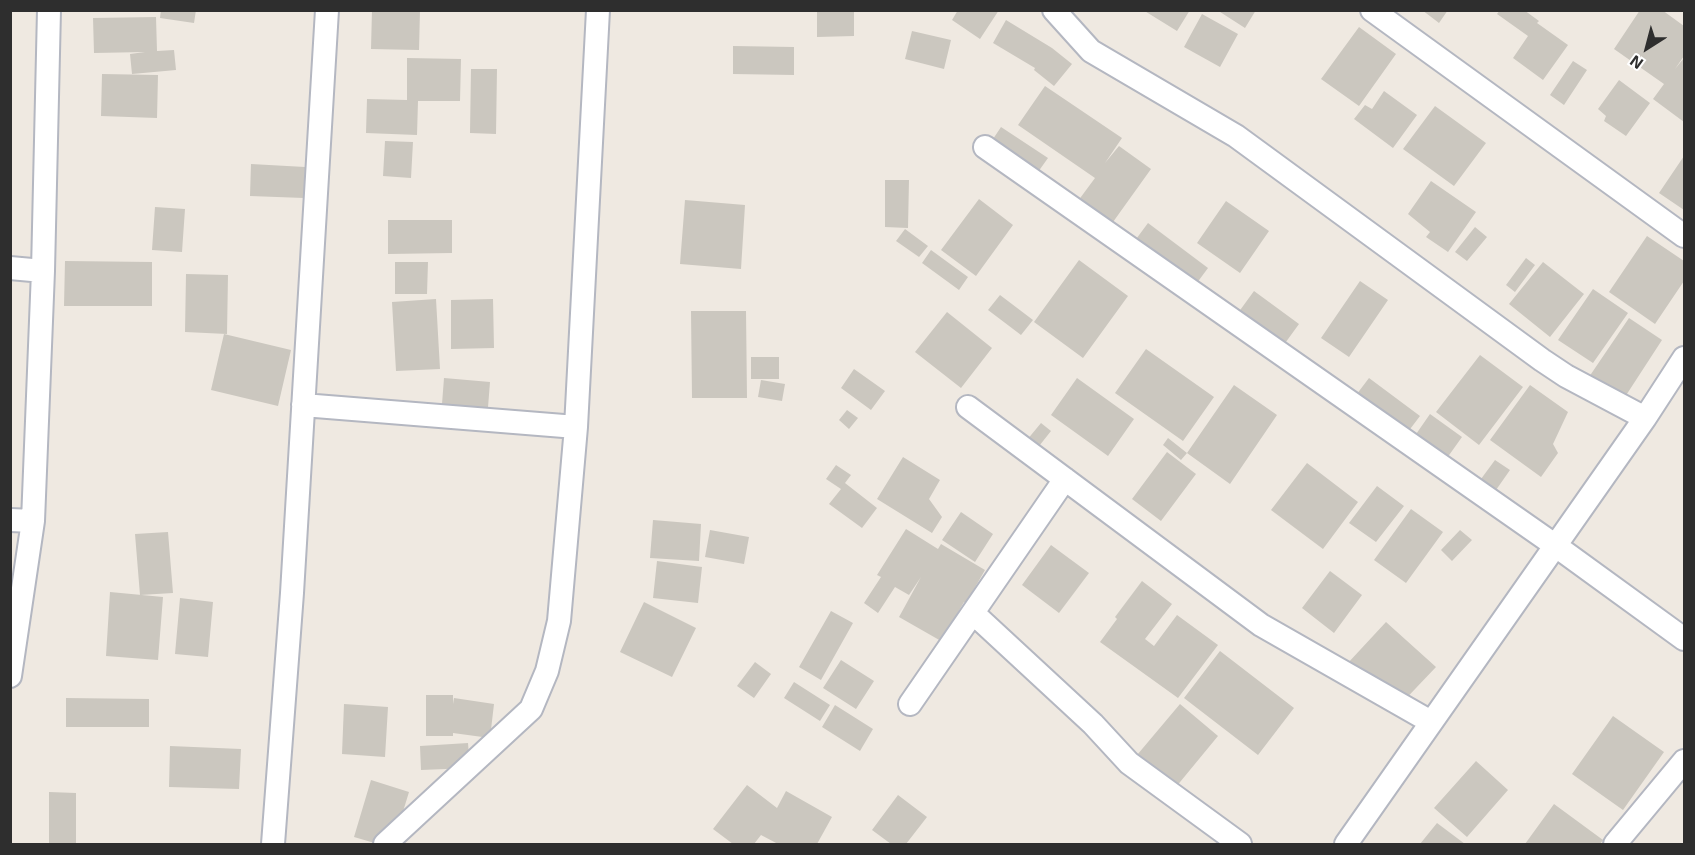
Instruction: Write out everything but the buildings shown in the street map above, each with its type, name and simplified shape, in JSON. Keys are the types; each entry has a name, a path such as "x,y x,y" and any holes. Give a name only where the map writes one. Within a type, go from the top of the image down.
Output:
{"street":[{"path":"10,676 44,271 49,10"},
{"path":"273,844 327,10"},
{"path":"385,844 531,709 547,671 559,621 576,427 598,10"},
{"path":"1054,10 1091,51 1236,136 1566,376 1646,418"},
{"path":"1372,10 1684,236"},
{"path":"985,147 1556,546 1684,639"},
{"path":"10,268 44,271"},
{"path":"1346,844 1646,418 1684,358"},
{"path":"303,405 576,427"},
{"path":"968,407 1262,625 1431,722"},
{"path":"910,704 1065,479"},
{"path":"973,613 1093,724 1129,763 1240,844"},
{"path":"1619,843 1684,761"}]}
